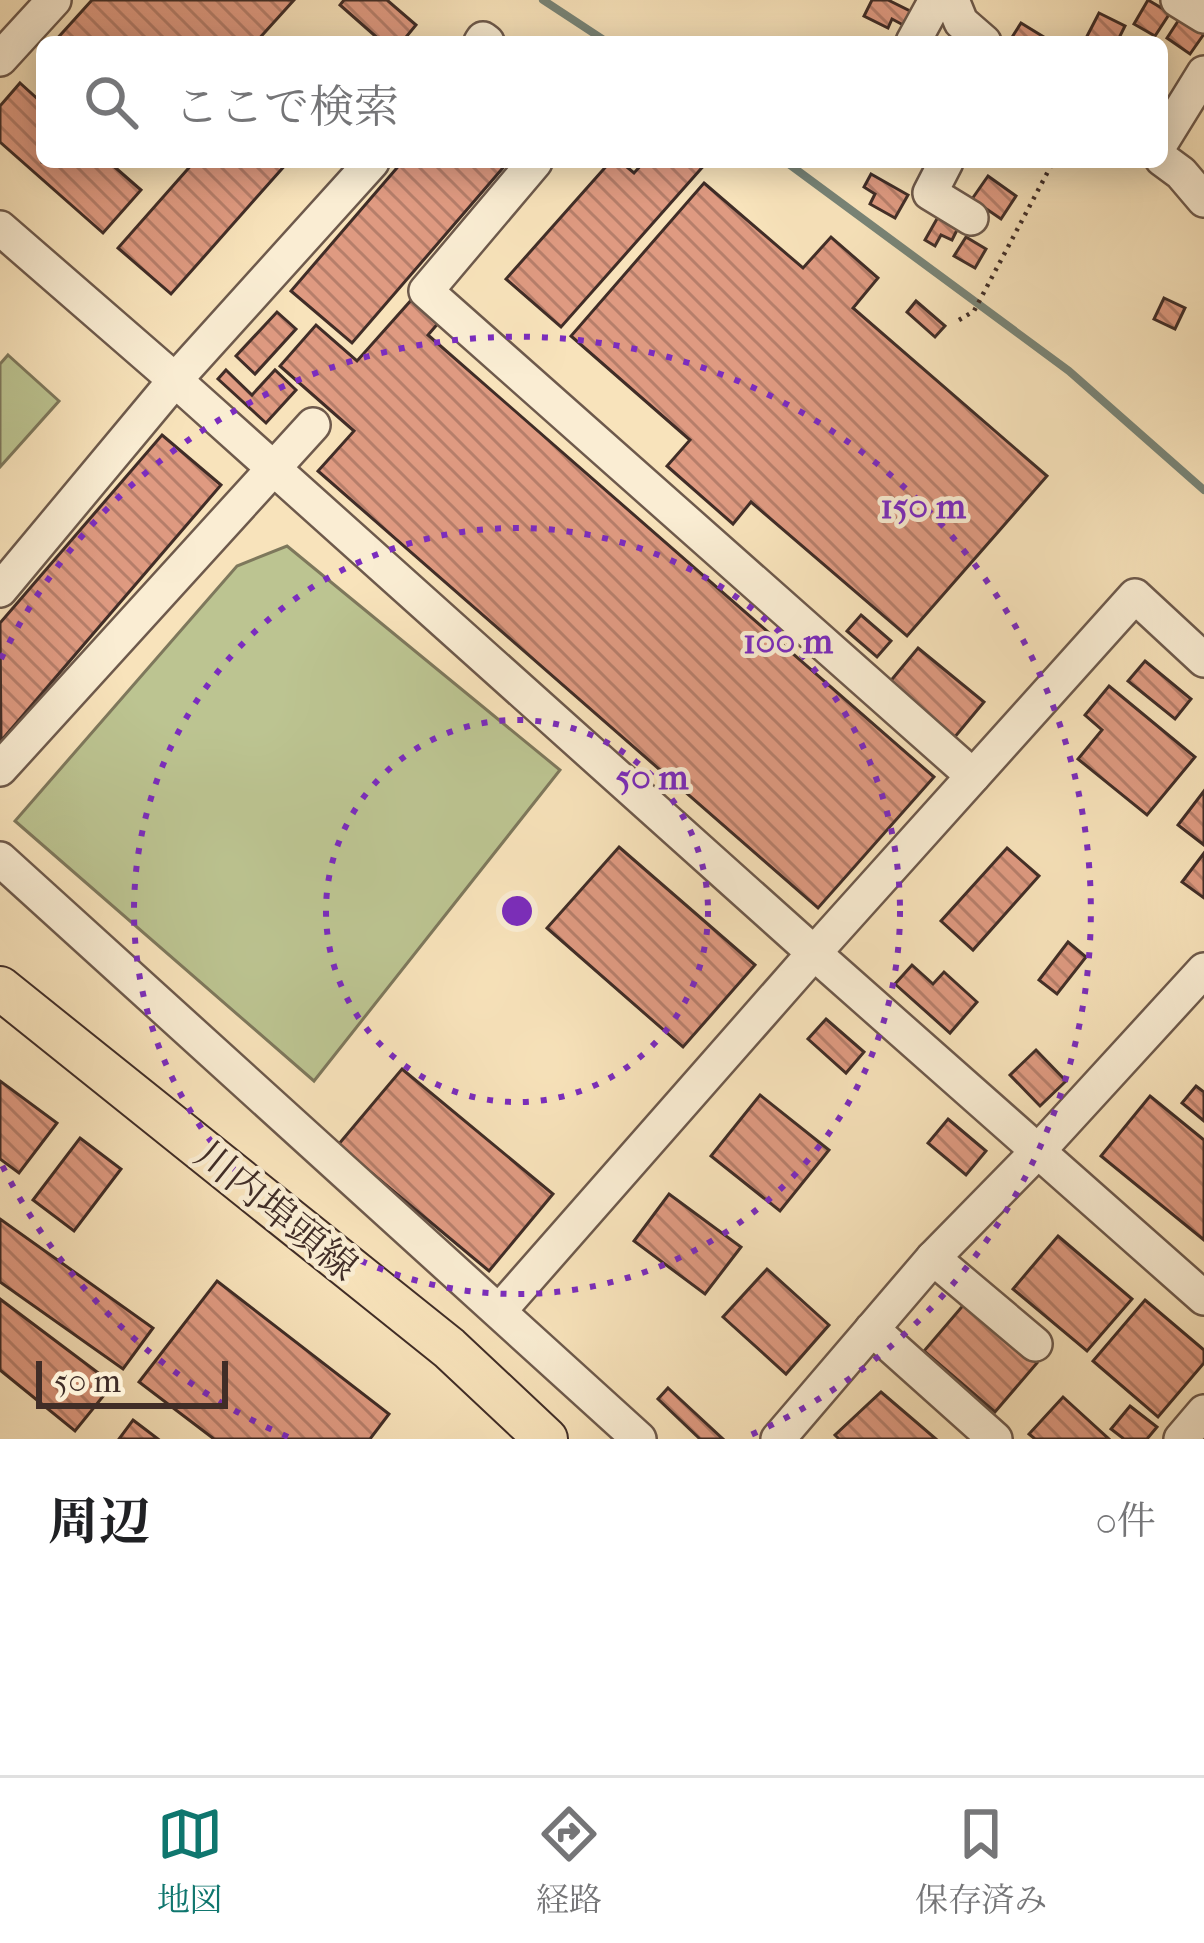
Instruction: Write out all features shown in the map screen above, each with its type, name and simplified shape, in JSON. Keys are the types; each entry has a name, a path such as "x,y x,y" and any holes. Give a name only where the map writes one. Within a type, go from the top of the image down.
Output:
{"main road":[{"name":"川内埠頭線","path":"0,988 449,1348 546,1439"}],"street":[{"path":"0,59 54,0"},
{"path":"916,36 936,0"},
{"path":"952,0 961,22 977,36"},
{"path":"1178,0 1204,16"},
{"path":"1168,131 1204,73"},
{"path":"1168,163 1204,200"},
{"path":"0,590 175,380 367,168"},
{"path":"530,168 426,291 973,776"},
{"path":"943,168 930,193 971,218"},
{"path":"0,227 1204,1298"},
{"path":"0,769 313,425"},
{"path":"500,1310 1136,596 1204,660"},
{"path":"0,859 639,1439"},
{"path":"778,1439 933,1258 1040,1150 1204,970"},
{"path":"933,1258 1035,1344"},
{"path":"872,1329 995,1439"},
{"path":"1181,1439 1204,1412"}],"path":[{"path":"959,320 974,311 983,296 1050,168"}],"green space":[{"path":"8,355 59,401 0,467 0,364"},
{"path":"287,546 560,770 314,1081 15,821 237,566"}],"building":[{"path":"92,0 294,0 261,36 59,36"},
{"path":"344,0 387,0 416,25 407,36 375,36 340,5"},
{"path":"872,0 888,0 914,13 907,27 892,19 888,28 864,16"},
{"path":"1148,0 1170,13 1155,36 1134,24"},
{"path":"1099,13 1125,26 1120,36 1087,36"},
{"path":"1180,18 1204,34 1190,54 1168,36"},
{"path":"1021,23 1042,36 1013,36"},
{"path":"20,83 36,98 36,168 116,168 141,190 103,233 0,142 0,106"},
{"path":"189,168 283,168 171,294 118,248"},
{"path":"397,168 503,168 352,343 291,291"},
{"path":"605,168 628,168 634,173 639,168 702,168 561,327 506,279"},
{"path":"871,174 908,195 895,218 870,204 875,194 864,187"},
{"path":"988,176 1016,196 1001,219 972,199"},
{"path":"704,183 803,268 831,237 878,278 853,308 1047,476 907,636 751,502 733,524 667,466 690,440 571,336"},
{"path":"938,217 958,228 952,240 941,235 935,246 925,240"},
{"path":"966,237 986,249 975,268 954,256"},
{"path":"414,297 440,321 428,335 934,777 818,908 318,471 354,431 280,366 316,325 357,361"},
{"path":"1164,298 1185,308 1175,329 1154,319"},
{"path":"916,301 945,326 935,337 907,312"},
{"path":"277,312 296,329 255,374 236,356"},
{"path":"226,370 252,395 275,370 296,390 266,423 218,379"},
{"path":"162,435 221,485 1,741 0,623"},
{"path":"861,615 891,641 877,657 847,631"},
{"path":"918,648 984,702 954,738 888,684"},
{"path":"1145,661 1191,699 1175,719 1128,681"},
{"path":"1109,686 1195,757 1147,815 1078,759 1102,730 1085,715"},
{"path":"1204,791 1204,845 1178,825"},
{"path":"619,847 755,965 683,1047 547,928"},
{"path":"1007,848 1039,876 973,950 941,921"},
{"path":"1204,853 1204,898 1182,882"},
{"path":"1068,942 1086,957 1057,994 1039,980"},
{"path":"912,965 933,984 944,972 977,1002 950,1033 895,984"},
{"path":"826,1019 864,1052 846,1073 808,1039"},
{"path":"1036,1050 1066,1081 1040,1106 1010,1075"},
{"path":"402,1069 553,1194 489,1271 338,1145"},
{"path":"0,1081 57,1123 19,1173 0,1159"},
{"path":"1196,1086 1204,1092 1204,1121 1182,1103"},
{"path":"760,1095 829,1150 780,1211 711,1156"},
{"path":"1150,1096 1204,1140 1204,1240 1101,1156"},
{"path":"948,1119 986,1151 966,1175 928,1143"},
{"path":"80,1138 121,1169 74,1231 33,1200"},
{"path":"669,1194 741,1247 705,1294 634,1241"},
{"path":"0,1219 153,1328 123,1369 0,1282"},
{"path":"1058,1236 1132,1299 1087,1351 1013,1289"},
{"path":"767,1269 829,1325 786,1374 723,1317"},
{"path":"217,1281 389,1414 370,1439 214,1439 139,1382"},
{"path":"0,1299 113,1384 75,1431 0,1370"},
{"path":"1145,1300 1204,1350 1204,1363 1158,1417 1093,1361"},
{"path":"966,1302 1037,1363 995,1412 924,1351"},
{"path":"668,1388 723,1439 700,1439 658,1399"},
{"path":"881,1392 936,1439 839,1439 835,1435"},
{"path":"1063,1397 1109,1439 1035,1439 1029,1434"},
{"path":"1130,1406 1157,1427 1147,1439 1124,1439 1111,1429"},
{"path":"133,1420 158,1439 119,1439"}],"waterway":[{"path":"543,0 598,36"},
{"path":"794,168 1069,371 1204,490"}]}
